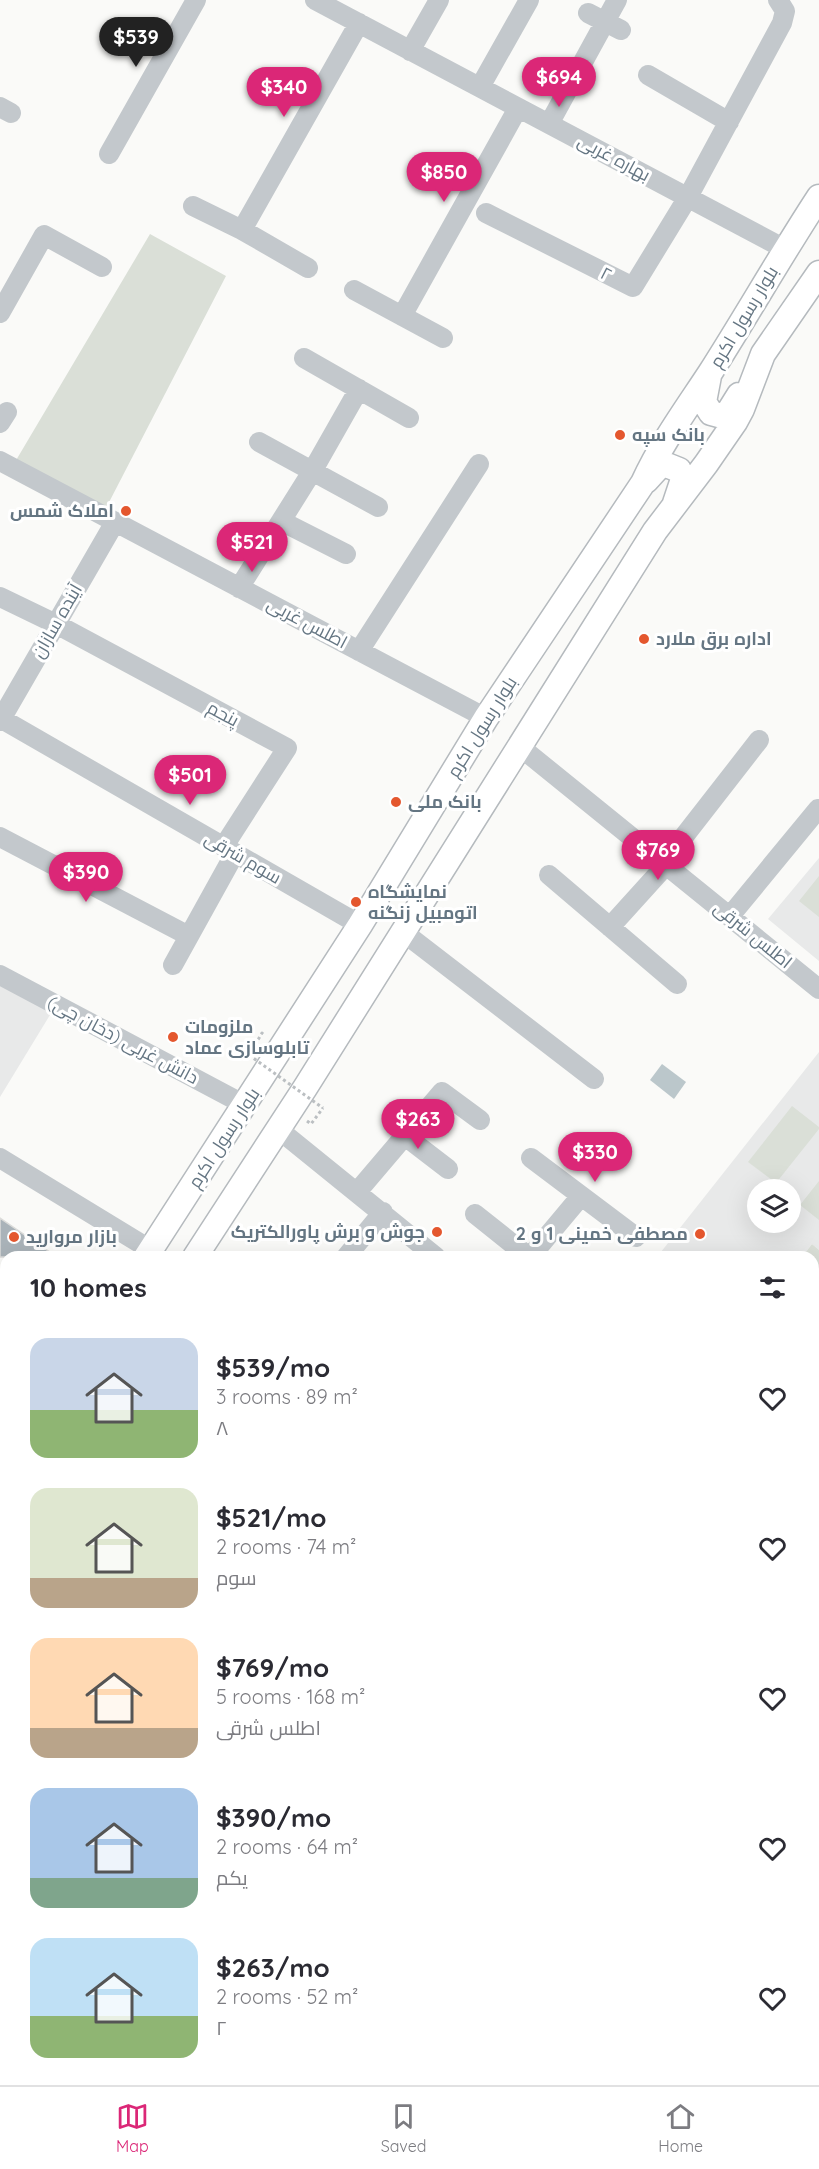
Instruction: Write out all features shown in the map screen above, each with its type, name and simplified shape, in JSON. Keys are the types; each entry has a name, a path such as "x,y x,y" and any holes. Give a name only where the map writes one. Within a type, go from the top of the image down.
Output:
{"main road":[{"name":"بلوار رسول اکرم","path":"149,1251 360,925 486,718 643,483 672,427 710,374 819,197"},
{"name":"بلوار رسول اکرم","path":"199,1251 655,531 735,422 763,354 819,273"},
{"path":"710,374 704,402 711,413 722,416 729,411 752,381"},
{"path":"643,483 664,464 679,470 683,479 673,508"}],"street":[{"path":"109,154 196,0"},
{"name":"بهاره غربی","path":"316,0 785,249"},
{"path":"411,51 439,0"},
{"path":"480,87 529,0"},
{"path":"549,124 617,0"},
{"path":"688,197 782,23 785,11 778,0"},
{"path":"242,230 359,23"},
{"path":"648,75 729,122"},
{"path":"402,316 518,108"},
{"name":"۲","path":"486,213 633,287 688,197"},
{"path":"194,206 242,230 308,268"},
{"path":"0,313 44,235 102,267"},
{"path":"354,290 443,338"},
{"path":"304,358 409,418"},
{"path":"239,588 313,470 359,389"},
{"path":"259,442 378,507"},
{"name":"اطلس غربی","path":"0,461 486,718"},
{"path":"359,651 479,464"},
{"path":"281,521 346,554"},
{"name":"آینده سازان","path":"0,720 115,522"},
{"path":"0,597 56,624"},
{"name":"پنجم","path":"56,624 287,748 229,850"},
{"name":"سوم شرقی","path":"0,720 360,925"},
{"path":"610,927 665,863 759,740"},
{"name":"اطلس شرقی","path":"519,746 819,989"},
{"path":"730,916 818,809"},
{"path":"0,837 189,936"},
{"path":"173,965 229,850"},
{"path":"549,875 677,984"},
{"path":"403,932 594,1079"},
{"name":"دانش غربی (دخان چی)","path":"0,975 245,1105"},
{"path":"357,1192 442,1092 480,1120"},
{"path":"278,1129 429,1251"},
{"path":"405,1136 448,1169"},
{"path":"0,1158 145,1251"},
{"path":"531,1158 636,1237"},
{"path":"535,1251 581,1196"},
{"path":"351,1251 382,1212"},
{"path":"475,1214 522,1251"}],"path":[{"path":"262,1033 249,1055 323,1108 311,1124"}],"shaded area":[{"path":"150,234 226,276 105,510 15,462"},
{"path":"819,858 819,961 768,919"},
{"path":"819,876 819,917 799,901"},
{"path":"0,982 53,1010 0,1097"},
{"path":"819,1052 819,1250 812,1244 807,1251 662,1251"},
{"path":"662,1064 686,1082 674,1099 650,1080"},
{"path":"792,1106 819,1127 779,1179 771,1179 748,1162"},
{"path":"819,1181 819,1220 801,1204"},
{"path":"812,1244 819,1250 819,1251 807,1251"}],"building":[{"name":"بازار مروارید","path":"0,1218 48,1251 0,1251"}],"place":[{"name":"بانک سپه","path":"620,435"},
{"name":"املاک شمس","path":"126,511"},
{"name":"اداره برق ملارد","path":"644,639"},
{"name":"بانک ملی","path":"396,802"},
{"name":"نمایشگاه اتومبیل زنگنه","path":"356,902"},
{"name":"ملزومات تابلوسازی عماد","path":"173,1037"},
{"name":"جوش و برش پاورالکتریک","path":"437,1232"},
{"name":"مصطفی خمینی 1 و 2","path":"700,1234"},
{"name":"بازار مروارید","path":"14,1237"}]}
